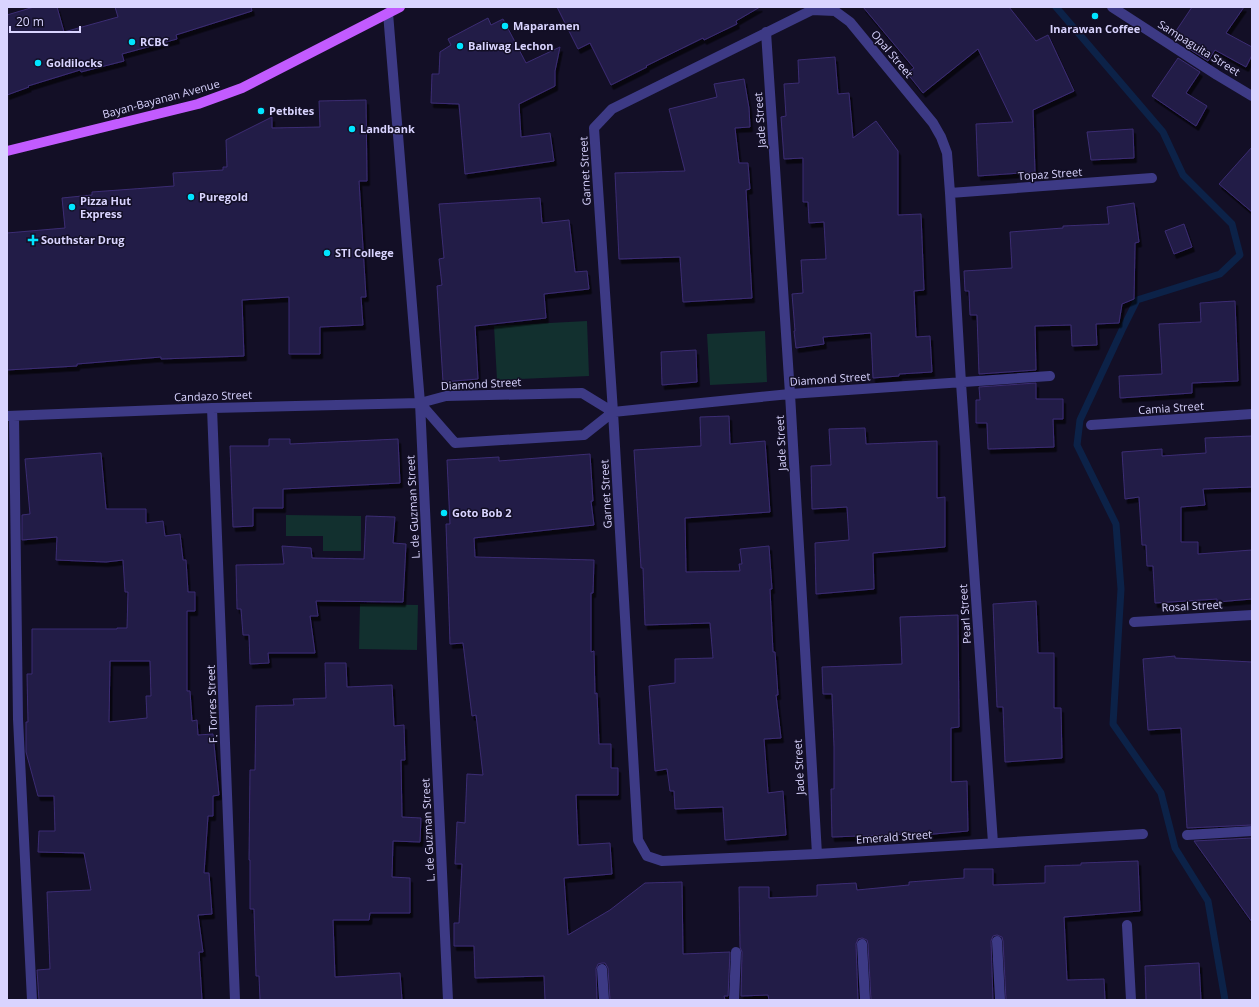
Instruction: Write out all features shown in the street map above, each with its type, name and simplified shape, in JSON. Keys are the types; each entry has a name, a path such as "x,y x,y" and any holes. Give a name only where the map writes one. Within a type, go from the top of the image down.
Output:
{"main road":[{"name":"Bayan-Bayanan Avenue","path":"7,151 198,104 242,88 400,7"}],"street":[{"name":"Sampaguita Street","path":"1112,7 1252,96"},
{"name":"Opal Street","path":"594,128 612,109 766,32 812,10 835,11 850,22 933,123 941,137 947,153 961,383"},
{"name":"L. de Guzman Street","path":"388,13 420,402 448,1000"},
{"name":"Jade Street","path":"766,32 790,394 817,854"},
{"name":"Garnet Street","path":"594,128 613,412 638,840 647,856"},
{"name":"Topaz Street","path":"950,193 1152,178"},
{"name":"Diamond Street","path":"420,402 446,396 582,393 613,412 790,394 1050,376"},
{"name":"Pearl Street","path":"961,383 993,842"},
{"name":"Candazo Street","path":"10,416 420,402"},
{"path":"420,402 455,443 584,435 613,412"},
{"name":"F. Torres Street","path":"212,408 236,1000"},
{"name":"Camia Street","path":"1091,425 1252,414"},
{"path":"10,416 18,718 32,1000"},
{"name":"Rosal Street","path":"1134,622 1252,615"},
{"path":"1187,835 1252,831"},
{"name":"Emerald Street","path":"647,856 662,861 817,854 1142,834"},
{"path":"1127,925 1131,1000"},
{"path":"997,941 1000,1000"},
{"path":"862,944 865,1000"},
{"path":"734,1000 736,952"},
{"path":"602,969 604,1000"}],"green space":[{"path":"587,321 589,376 497,380 494,326"},
{"path":"765,331 767,382 710,385 707,334"},
{"path":"286,515 361,516 361,551 323,551 323,536 286,536"},
{"path":"360,604 418,605 417,650 359,649"}],"building":[{"path":"34,7 57,7 64,32 118,17 115,7 251,7 252,11 176,35 177,39 122,54 124,61 81,72 80,70 28,86 29,87 7,95 7,15"},
{"path":"557,7 760,7 736,21 737,24 704,40 703,38 611,85 590,43 578,49"},
{"path":"863,7 1009,7 1036,41 1048,35 1074,91 1033,110 1035,172 978,176 976,124 1013,122 978,49 923,93 907,73 914,68"},
{"path":"1192,7 1244,7 1226,33 1252,47 1252,55 1246,67 1215,50 1208,61 1186,47 1188,44 1174,34"},
{"path":"488,18 491,25 503,19 526,63 560,47 555,71 555,86 519,104 521,137 550,133 554,161 465,174 459,104 431,103 432,74 439,74 440,52 451,45 448,39"},
{"path":"835,57 838,94 849,93 853,138 876,121 898,151 898,215 921,214 924,290 914,291 916,337 930,336 932,372 899,374 899,376 873,378 871,333 823,337 824,344 796,348 792,294 803,293 801,260 826,259 824,222 809,223 808,202 803,202 803,158 784,159 781,117 786,116 784,84 799,83 798,60"},
{"path":"1178,58 1200,72 1186,93 1207,106 1196,126 1152,96"},
{"path":"744,79 749,108 750,127 735,128 739,163 748,163 750,189 746,190 752,298 683,302 680,257 619,259 615,173 685,171 669,109 717,97 714,84"},
{"path":"366,100 367,181 359,181 366,297 361,297 363,325 320,327 320,354 289,354 289,297 242,300 244,356 161,359 161,357 77,364 77,366 7,370 7,233 65,228 62,198 92,195 92,192 174,186 173,173 223,170 223,167 227,167 226,140 272,117 272,128 320,127 319,101"},
{"path":"1133,129 1134,158 1091,160 1087,132"},
{"path":"1252,147 1252,212 1219,184"},
{"path":"540,198 542,223 569,220 575,272 587,271 589,289 544,294 546,318 475,326 478,379 443,382 437,286 442,285 439,259 444,258 439,204"},
{"path":"1134,203 1139,242 1135,243 1134,299 1122,304 1119,323 1096,324 1097,345 1072,346 1071,325 1035,326 1036,370 979,374 977,315 970,315 969,291 965,291 964,271 1012,268 1010,232 1063,228 1063,226 1109,224 1107,207"},
{"path":"1184,224 1192,247 1174,254 1165,231"},
{"path":"1235,301 1238,381 1192,383 1192,393 1120,398 1119,376 1162,374 1159,324 1201,322 1200,303"},
{"path":"696,350 697,382 662,385 661,352"},
{"path":"1036,383 1036,399 1063,399 1063,419 1053,419 1054,447 988,449 987,423 976,423 976,400 980,400 979,387"},
{"path":"729,416 730,444 765,441 770,512 685,518 686,572 740,571 739,564 742,564 740,549 769,546 772,589 770,589 773,652 775,652 778,695 776,695 781,738 764,739 768,793 783,791 786,835 725,840 723,807 675,809 674,791 670,791 667,769 655,771 649,686 675,683 675,659 713,658 710,623 645,625 643,568 641,568 634,450 701,446 700,417"},
{"path":"865,428 866,444 937,441 937,498 945,497 945,547 873,553 874,589 816,594 815,543 849,540 847,507 812,509 811,466 831,465 829,429"},
{"path":"1252,436 1252,487 1203,489 1205,505 1181,507 1181,542 1198,542 1198,554 1252,550 1252,599 1217,602 1217,599 1155,603 1153,566 1147,566 1146,545 1142,545 1139,497 1125,499 1122,452 1162,449 1162,456 1206,453 1205,438"},
{"path":"269,439 290,439 290,444 398,439 400,483 283,489 283,508 253,508 253,526 233,527 230,446 269,446"},
{"path":"101,453 106,509 146,509 146,523 163,521 165,536 180,534 183,560 186,560 188,592 195,592 195,611 187,611 187,691 190,691 192,721 197,720 198,735 213,734 219,795 213,796 213,816 208,816 204,873 209,873 212,914 198,915 203,952 199,952 202,1000 39,1000 37,970 50,969 47,892 91,890 84,853 38,852 39,831 55,831 54,796 38,796 26,752 26,722 28,722 27,674 32,674 32,629 127,628 128,592 125,592 123,560 106,562 56,560 57,537 22,540 22,515 30,514 25,459","holes":["110,661 150,661 151,696 146,696 147,718 109,722"]},
{"path":"590,454 593,501 591,501 594,525 474,538 475,557 594,560 593,593 591,593 591,652 594,651 595,694 597,693 599,744 611,744 611,768 618,768 618,795 576,795 578,845 610,843 612,874 564,878 568,935 610,910 645,883 682,882 683,954 730,952 728,996 724,996 725,1000 610,1000 608,968 605,963 602,963 598,964 596,969 597,1000 545,1000 544,976 475,978 474,946 454,946 454,923 459,923 462,864 455,864 457,822 465,823 467,774 483,775 476,715 472,716 463,643 450,644 446,524 450,524 447,460 499,457 499,461"},
{"path":"366,516 395,517 393,543 406,544 403,602 316,601 318,616 310,616 315,653 268,653 269,663 250,664 249,635 243,635 241,609 237,609 236,565 284,564 282,546 311,548 312,558 364,559"},
{"path":"1036,601 1038,653 1054,653 1054,708 1061,708 1062,758 1005,762 1003,707 997,707 993,604"},
{"path":"958,615 959,727 951,728 951,782 967,781 968,831 911,836 911,834 832,837 831,789 834,789 834,747 832,694 823,694 822,667 902,664 900,617"},
{"path":"1175,656 1175,658 1252,662 1252,825 1187,828 1181,728 1148,730 1143,659"},
{"path":"325,663 346,663 347,687 392,685 394,726 404,725 405,760 401,760 402,817 421,818 420,842 393,841 392,877 410,878 410,913 370,913 369,920 333,920 335,977 400,973 402,1000 260,1000 259,976 256,976 254,909 250,909 249,860 250,770 255,770 256,706 294,705 293,699 326,698"},
{"path":"1252,838 1252,922 1194,841"},
{"path":"1138,861 1140,911 1064,917 1067,980 1104,979 1105,1000 1006,1000 1003,941 1002,937 997,935 993,936 991,941 993,1000 871,1000 868,944 867,940 862,938 858,939 856,944 858,1000 769,1000 768,995 741,996 742,952 740,947 739,887 769,887 769,898 817,896 817,885 856,883 857,890 909,885 909,882 964,878 964,869 993,869 993,885 1045,883 1045,866"},
{"path":"1199,963 1201,1000 1146,1000 1145,966"}],"waterway":[{"path":"1056,7 1163,132 1183,175 1232,224 1240,255 1220,274 1137,300 1080,420 1077,445 1116,524 1121,589 1113,724 1161,793 1175,848 1208,901 1225,1000"}],"place":[{"name":"Inarawan Coffee","path":"1095,16"},
{"name":"Maparamen","path":"505,26"},
{"name":"RCBC","path":"132,42"},
{"name":"Baliwag Lechon","path":"460,46"},
{"name":"Goldilocks","path":"38,63"},
{"name":"Petbites","path":"261,111"},
{"name":"Landbank","path":"352,129"},
{"name":"Puregold","path":"191,197"},
{"name":"Pizza Hut Express","path":"72,207"},
{"name":"Southstar Drug","path":"33,240"},
{"name":"STI College","path":"327,253"},
{"name":"Goto Bob 2","path":"444,513"}]}
